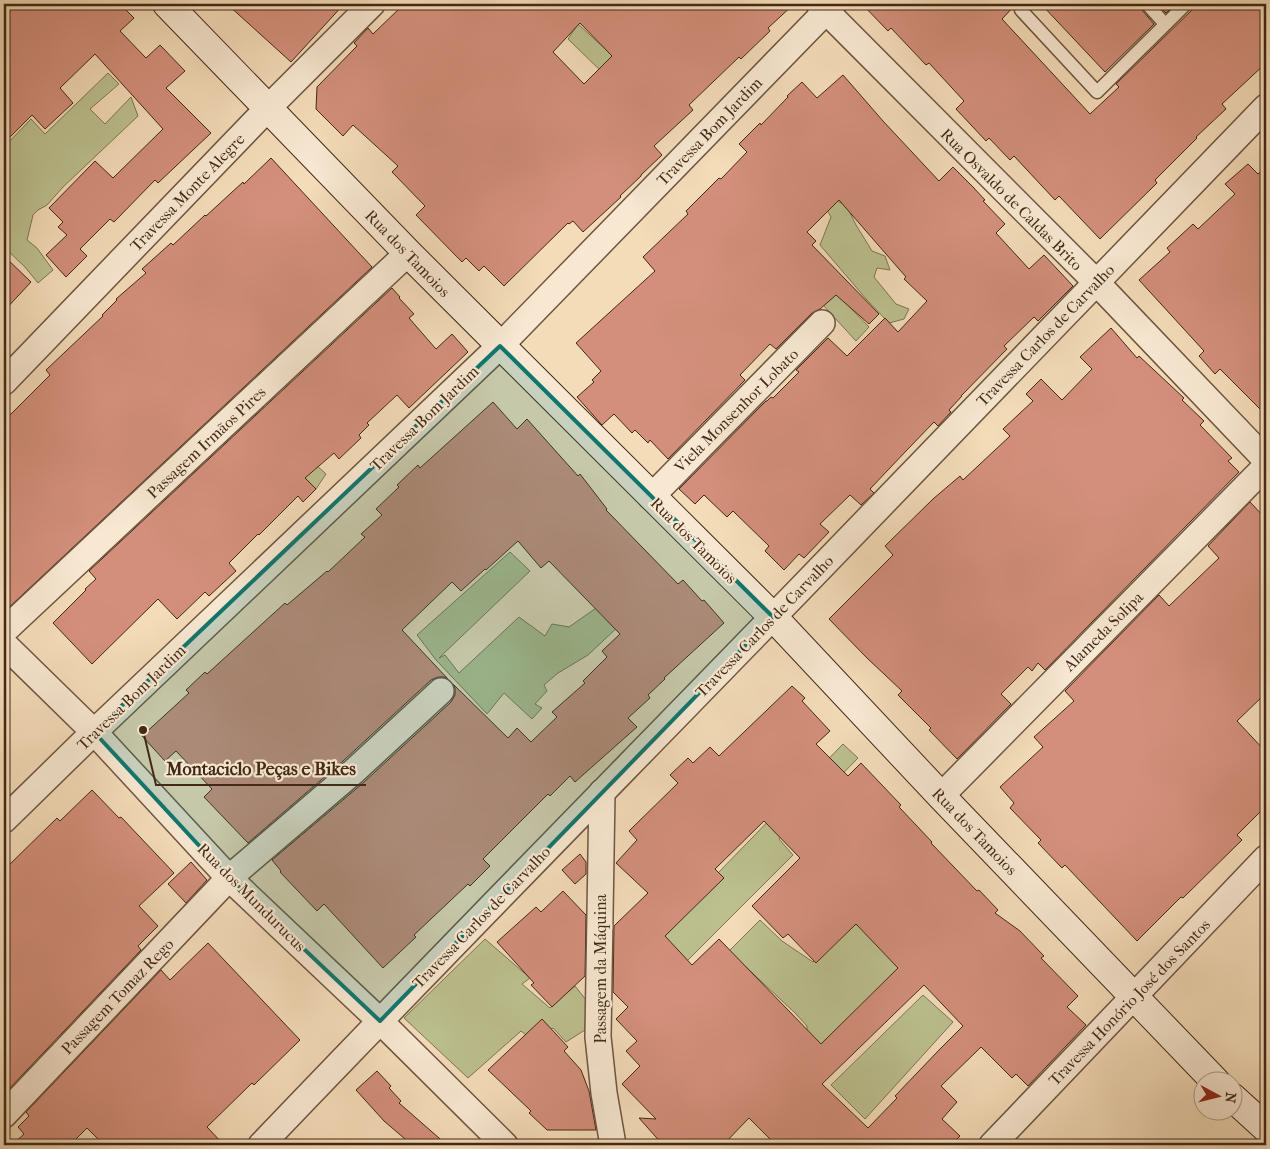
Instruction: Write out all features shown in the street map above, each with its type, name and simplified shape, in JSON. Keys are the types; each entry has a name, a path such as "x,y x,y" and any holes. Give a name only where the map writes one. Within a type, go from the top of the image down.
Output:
{"street":[{"name":"Rua dos Tamoios","path":"167,4 408,253 773,617 941,796 1206,1072"},
{"name":"Travessa Monte Alegre","path":"4,382 268,108 372,4"},
{"name":"Rua Osvaldo de Caldas Brito","path":"826,6 1096,282 1266,460"},
{"name":"Travessa Bom Jardim","path":"4,820 500,346 826,6"},
{"name":"Travessa Carlos de Carvalho","path":"261,1145 1266,107"},
{"name":"Passagem Irmãos Pires","path":"4,631 408,253"},
{"name":"Viela Monsenhor Lobato","path":"651,497 822,323"},
{"name":"Alameda Solipa","path":"941,796 1266,466"},
{"name":"Rua dos Mundurucus","path":"4,644 94,732 229,878 380,1021 504,1145"},
{"name":"Passagem Tomaz Rego","path":"4,1115 229,878 353,772 441,691"},
{"name":"Passagem da Máquina","path":"602,792 598,1037 604,1093 613,1145"},
{"name":"Travessa Honório José dos Santos","path":"992,1145 1266,858"},
{"path":"1242,1106 1266,1128"}],"lane":[{"path":"1027,4 1020,10 1097,92 1186,4"},
{"path":"1147,4 1165,24"}],"highlighted area":[{"path":"500,346 773,617 380,1021 229,878 94,732"}],"green space":[{"path":"578,24 616,59 604,74 568,39"},
{"path":"108,73 119,84 90,109 105,124 131,97 138,116 63,187 47,205 33,215 27,240 37,248 53,270 38,283 25,267 4,247 4,147 31,119 45,134"},
{"path":"830,198 846,205 872,251 885,256 890,270 877,268 874,277 896,304 909,309 904,319 889,323 820,245 831,217 821,200"},
{"path":"836,293 869,327 856,341 823,305"},
{"path":"259,402 289,440 326,474 316,489 245,417"},
{"path":"510,552 530,571 439,658 445,655 459,673 519,617 545,636 552,624 569,627 599,606 620,625 588,655 558,673 544,685 547,691 535,704 542,708 532,719 504,693 487,714 436,660 417,635"},
{"path":"843,744 858,758 779,839 793,855 686,962 657,938 717,874"},
{"path":"760,920 782,941 813,962 853,920 903,964 818,1051 807,1032 807,1026 729,951"},
{"path":"485,939 530,978 522,984 550,1008 575,986 586,1000 585,1030 566,1042 553,1028 532,1040 521,1031 468,1078 404,1018"},
{"path":"923,995 953,1022 865,1119 831,1085"}],"building":[{"path":"4,4 120,4 134,18 120,31 146,58 160,45 185,71 166,88 211,133 158,183 155,180 114,222 110,219 80,249 87,256 66,277 46,255 67,235 58,227 63,222 49,208 95,161 113,178 163,129 95,54 60,88 73,103 45,129 32,115 4,143"},
{"path":"227,4 344,4 291,62"},
{"path":"404,4 794,4 768,28 770,31 741,59 739,57 689,105 693,110 654,146 662,155 621,197 583,232 573,221 568,223 504,286 484,266 479,271 466,258 462,262 416,215 425,206 392,172 398,166 353,125 343,136 316,109 317,87 357,46 354,43 368,28 373,34","holes":["580,23 612,56 584,84 553,52"]},
{"path":"862,4 1016,4 1002,19 1090,114 1119,87 1116,84 1192,10 1194,4 1266,4 1266,63 1222,104 1226,109 1196,137 1155,180 1157,183 1100,239 1059,196 1055,200 1014,156 1010,160 989,138 986,141 956,109 964,101 929,63 926,65 891,28 888,31"},
{"path":"1041,4 1139,4 1154,24 1105,72"},
{"path":"1158,4 1175,4 1166,13"},
{"path":"843,75 939,181 953,167 973,187 985,200 983,201 1005,224 996,233 1029,269 1044,255 1073,286 1038,321 1034,317 1004,346 1007,349 961,396 949,410 951,412 938,426 934,422 870,489 874,493 861,505 850,495 820,524 829,532 804,558 799,554 784,570 765,551 769,546 733,511 727,517 704,495 695,504 679,489 766,401 771,397 773,398 799,372 796,370 828,338 847,356 885,318 898,332 927,301 904,279 906,277 839,200 807,232 816,241 812,245 879,314 869,324 836,295 820,309 812,313 776,349 770,344 740,375 745,380 668,459 650,440 648,443 635,430 632,433 614,414 602,425 577,397 594,382 592,380 601,371 576,343 655,271 643,257 688,214 686,211 747,152 739,144 760,123 761,125 802,82 817,98"},
{"path":"271,158 372,267 4,612 4,421 50,375 46,370 103,316 116,299 146,273 142,269 171,243 173,245 243,182 244,184"},
{"path":"1248,164 1258,174 1266,167 1266,415 1220,369 1215,374 1199,356 1204,351 1139,280 1170,252 1167,248 1193,224 1198,229 1235,194 1225,184"},
{"path":"4,256 31,282 4,311"},
{"path":"392,288 414,314 409,318 436,349 452,334 468,352 409,408 397,395 367,423 369,425 359,435 361,438 339,459 334,453 305,478 316,489 303,502 298,496 229,563 236,571 209,596 205,592 177,619 158,599 92,664 53,623 96,579 89,571"},
{"path":"1111,328 1137,358 1139,356 1184,398 1182,400 1204,421 1200,425 1232,458 1228,461 1239,472 1045,670 1038,663 1032,671 1028,667 1001,694 1011,704 957,759 929,730 931,728 898,695 902,691 829,619 893,555 885,546 933,499 960,476 963,480 1010,436 1003,429 1033,401 1026,394 1041,379 1062,400 1092,369 1080,357"},
{"path":"493,402 517,429 527,419 578,476 580,474 606,510 678,584 683,580 724,623 664,678 648,695 650,698 628,718 637,727 575,782 570,776 550,796 548,794 483,859 490,866 414,935 416,937 383,968 324,904 317,911 280,872 272,860 363,783 451,702 455,695 453,684 508,738 517,728 531,742 557,717 552,712 585,683 583,681 607,657 602,651 620,634 549,561 541,568 518,541 461,591 452,582 402,630 448,679 438,677 431,680 343,761 248,843 204,797 212,789 176,751 165,761 142,736 189,693 186,690 205,672 207,674 285,603 287,605 328,572 365,537 361,534 382,515 376,509 399,487 397,485 418,465 420,468"},
{"path":"1250,502 1266,519 1266,693 1237,721 1266,752 1266,806 1237,835 1242,840 1137,941 1065,865 1062,868 1038,843 1041,840 1010,808 1014,803 1000,787 1043,747 1034,737 1074,701 1065,691 1159,595 1169,606 1219,558 1208,546"},
{"path":"792,686 805,698 802,701 830,731 816,744 848,776 861,763 901,805 899,807 931,843 998,910 995,913 1020,931 1044,956 1041,958 1078,996 1067,1007 1086,1025 1028,1086 1016,1074 1012,1078 981,1047 941,1086 957,1102 942,1119 960,1136 951,1145 776,1145 749,1118 723,1145 663,1145 639,1118 656,1119 622,1084 640,1066 626,1051 637,1041 616,1019 628,1007 613,992 614,926 648,893 616,863 637,840 629,831 678,783 670,775 688,758 693,763 710,747 719,756","holes":["764,821 800,858 752,906 783,938 788,934 816,963 856,924 898,968 821,1044 719,939 692,965 665,936 724,878 715,869","924,985 963,1026 895,1096 897,1098 868,1128 822,1084"]},
{"path":"92,790 119,818 121,817 174,873 139,906 158,926 138,946 141,950 6,1092 4,1089 4,870 57,818 60,821"},
{"path":"580,854 586,862 586,874 575,884 562,870"},
{"path":"191,862 207,880 186,903 168,884"},
{"path":"563,891 586,915 585,976 552,1007 531,985 534,983 497,942 536,907 541,912"},
{"path":"208,943 300,1040 207,1127 224,1145 104,1145 87,1128 70,1145 12,1145 24,1134 18,1127 29,1116 26,1112 161,970 170,980"},
{"path":"542,1019 568,1047 564,1051 581,1070 589,1091 596,1130 547,1130 529,1113 531,1111 488,1070"},
{"path":"377,1071 391,1086 389,1088 401,1101 399,1103 447,1145 412,1145 384,1121 356,1090"}],"place":[{"name":"Montaciclo Peças e Bikes","path":"143,730"}]}
